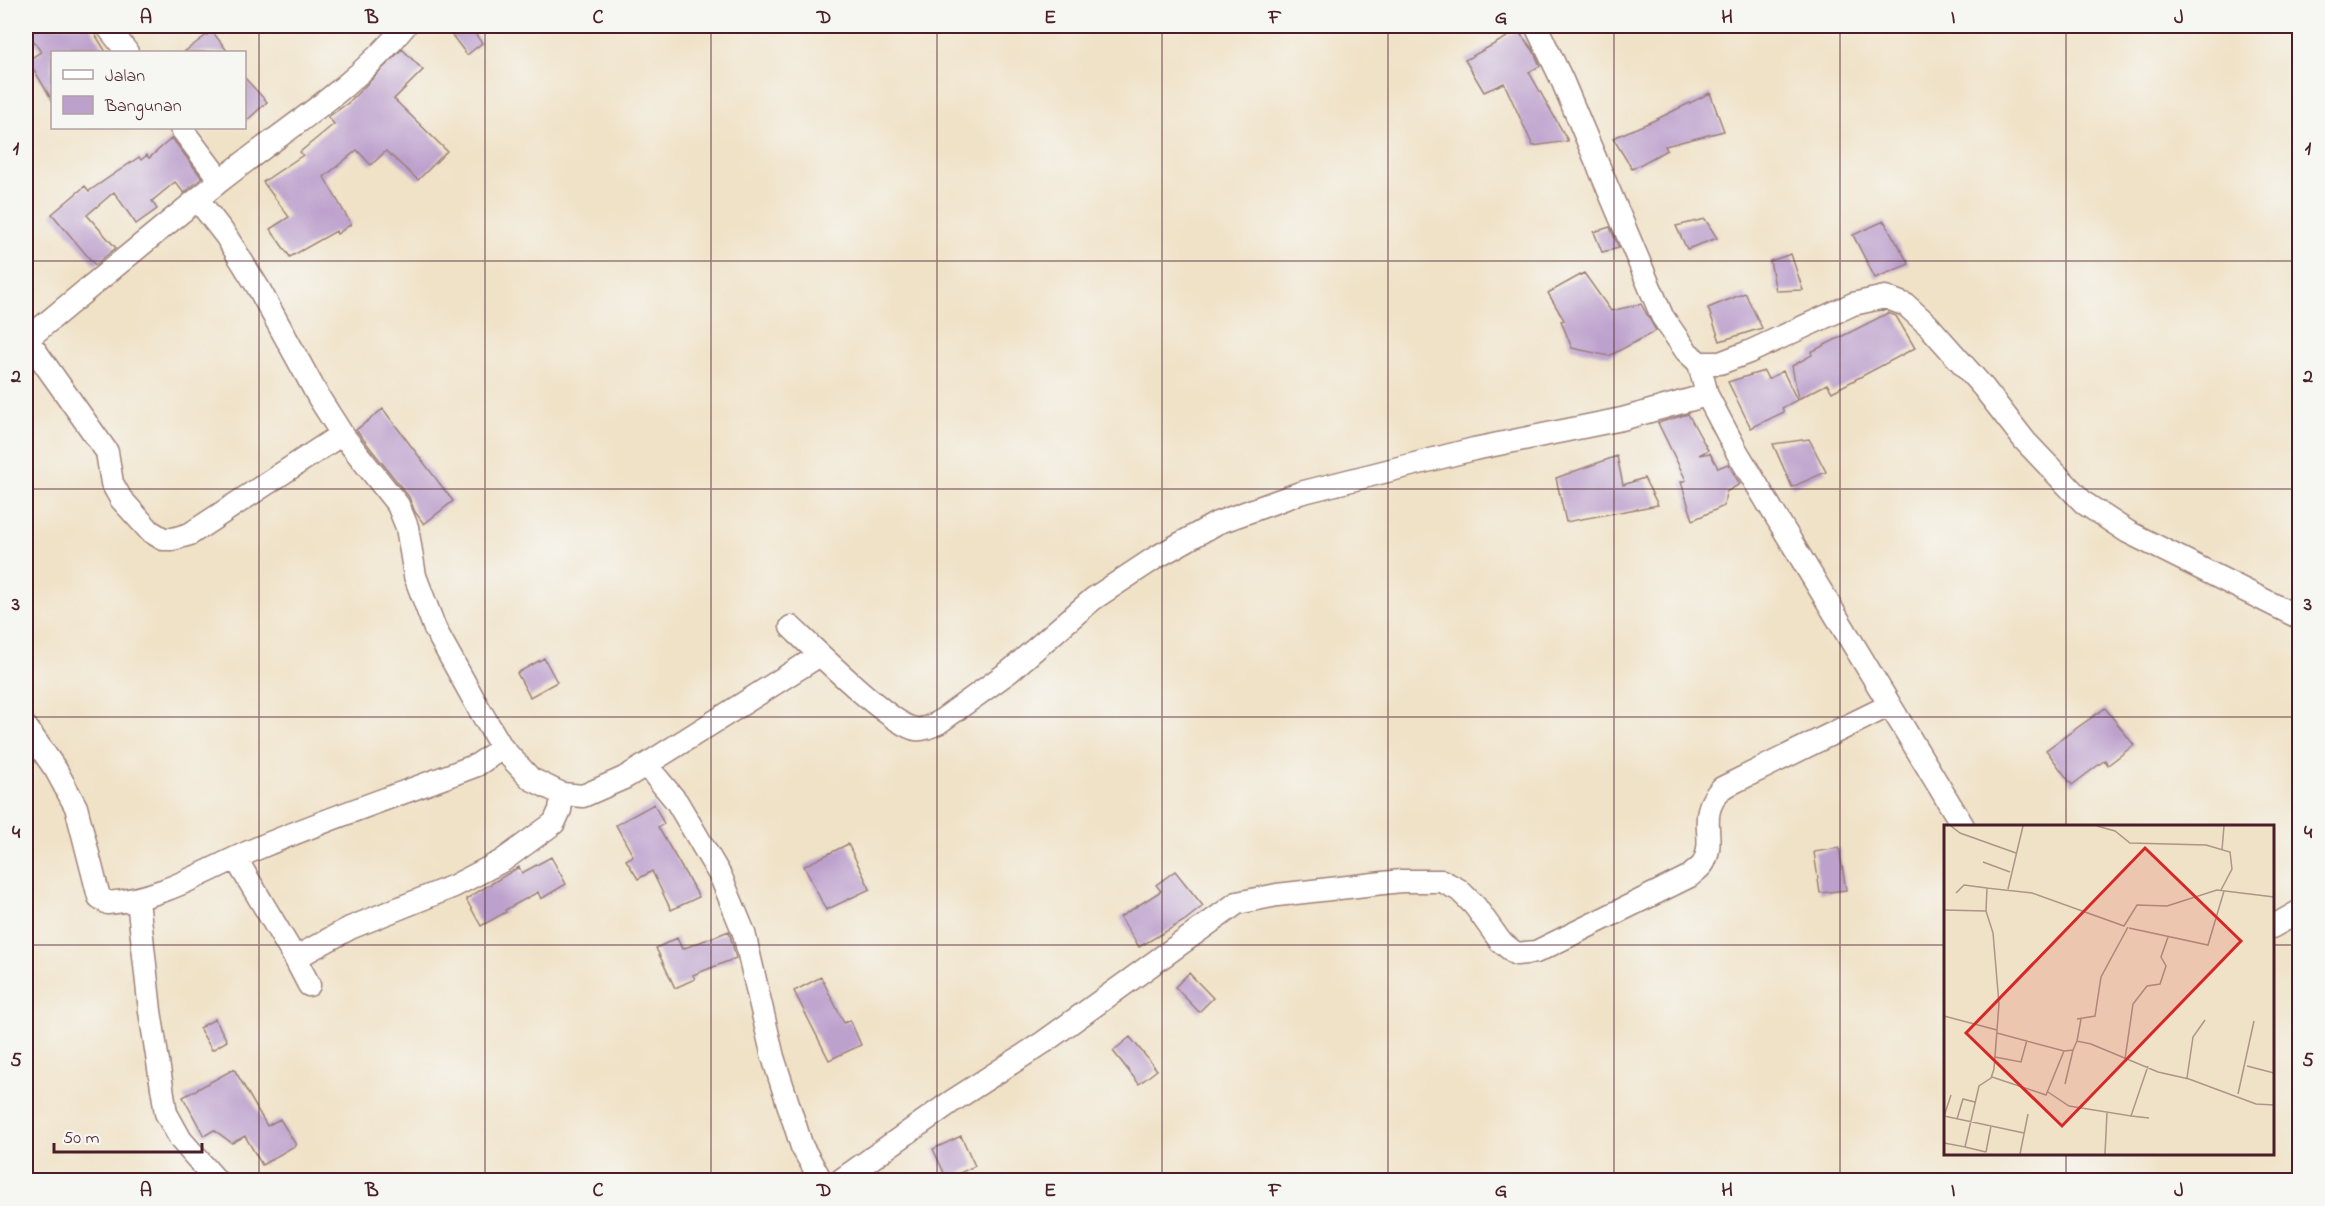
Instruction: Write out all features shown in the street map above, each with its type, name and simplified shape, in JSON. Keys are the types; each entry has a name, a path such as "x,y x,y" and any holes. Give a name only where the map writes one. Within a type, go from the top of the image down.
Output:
{"street":[{"path":"107,26 126,51"},
{"path":"342,434 190,534 173,539 163,539 150,531 121,499 112,483 107,452 26,340 220,180 325,102 361,71 405,26"},
{"path":"1536,26 1562,80 1662,316 1686,351 1699,363 1707,395 1737,452 1962,825"},
{"path":"182,129 220,180"},
{"path":"198,200 226,236 259,289 319,398 342,434 398,505 407,527 415,576 435,629 478,708 491,756 531,779 561,801 583,796 624,778 820,655"},
{"path":"1699,363 1720,363 1749,352 1853,304 1885,297 1906,305 1936,334 1983,387 2025,441 2084,503 2128,532 2300,618"},
{"path":"791,627 838,673 903,724 916,729 926,728 938,723 1010,670 1093,599 1155,558 1217,523 1300,493 1474,449 1622,419 1707,395"},
{"path":"842,1180 951,1102 1044,1042 1237,903 1277,895 1401,881 1442,881 1459,890 1475,906 1500,941 1516,954 1536,952 1690,876 1704,863 1707,845 1707,813 1712,798 1722,788 1890,705"},
{"path":"26,727 56,771 76,807 99,897 122,902 185,884 256,849 491,756"},
{"path":"644,766 652,772 677,802 721,877 744,933 773,1057 802,1147 821,1180"},
{"path":"295,958 350,928 443,891 502,861 549,828 558,817 561,801"},
{"path":"236,859 309,985"},
{"path":"122,902 150,1011 166,1113 181,1140 216,1180"},
{"path":"2274,926 2300,911"}],"building":[{"path":"26,26 90,26 105,51 51,51 51,98 28,60 41,52"},
{"path":"445,26 469,26 482,43 467,55"},
{"path":"212,31 227,51 185,51"},
{"path":"1518,31 1533,50 1540,66 1529,72 1568,141 1533,146 1504,83 1484,92 1465,60"},
{"path":"402,49 423,70 394,99 447,151 418,180 386,151 371,165 357,150 324,177 351,224 337,234 336,231 290,257 270,229 289,217 263,182 303,155 300,152 334,124 328,117 348,103"},
{"path":"246,79 267,102 246,121"},
{"path":"1710,93 1724,131 1665,146 1667,150 1632,169 1613,138"},
{"path":"172,138 202,178 184,193 175,182 152,201 157,209 136,224 114,192 87,215 116,248 95,265 52,214 85,186 89,191 139,157 141,160 147,155 149,158"},
{"path":"1705,219 1717,238 1687,249 1676,226"},
{"path":"1884,221 1909,264 1875,278 1853,235"},
{"path":"1610,227 1619,248 1602,252 1594,232"},
{"path":"1791,254 1803,290 1776,291 1770,261"},
{"path":"1584,273 1611,311 1641,304 1656,331 1609,356 1572,348 1561,321 1564,320 1548,293"},
{"path":"1745,293 1762,328 1720,341 1708,308"},
{"path":"1888,313 1896,316 1915,348 1832,392 1827,384 1798,399 1792,366 1812,355 1811,352"},
{"path":"1764,371 1768,379 1783,371 1797,400 1782,408 1784,412 1751,428 1728,382"},
{"path":"383,409 453,501 424,524 415,512 409,497 356,430"},
{"path":"1688,414 1708,450 1699,455 1710,453 1718,468 1728,464 1740,484 1726,492 1724,506 1693,520 1681,482 1686,480 1658,423"},
{"path":"1809,439 1826,472 1792,487 1773,444"},
{"path":"1617,456 1623,485 1644,478 1658,505 1566,522 1556,478"},
{"path":"544,658 557,682 530,697 517,673"},
{"path":"2105,708 2134,745 2108,765 2105,760 2072,785 2046,750"},
{"path":"654,804 664,824 658,827 699,897 671,910 652,871 638,879 626,860 633,856 616,825"},
{"path":"848,844 870,889 826,910 804,866"},
{"path":"1839,848 1846,890 1820,893 1814,852"},
{"path":"551,857 566,884 541,899 538,892 481,926 466,899 519,867 522,873"},
{"path":"1175,871 1203,906 1184,921 1139,947 1120,917 1161,891 1156,885"},
{"path":"729,931 736,958 693,975 695,979 675,988 656,948 677,938 682,949"},
{"path":"1189,973 1213,998 1199,1012 1175,987"},
{"path":"821,977 844,1023 850,1020 861,1045 829,1060 794,991"},
{"path":"215,1019 227,1041 212,1050 199,1028"},
{"path":"1130,1037 1157,1070 1139,1084 1113,1051"},
{"path":"234,1069 267,1126 280,1119 296,1145 262,1165 245,1136 232,1143 214,1130 204,1136 183,1097"},
{"path":"961,1136 975,1166 947,1179 933,1149"}]}
